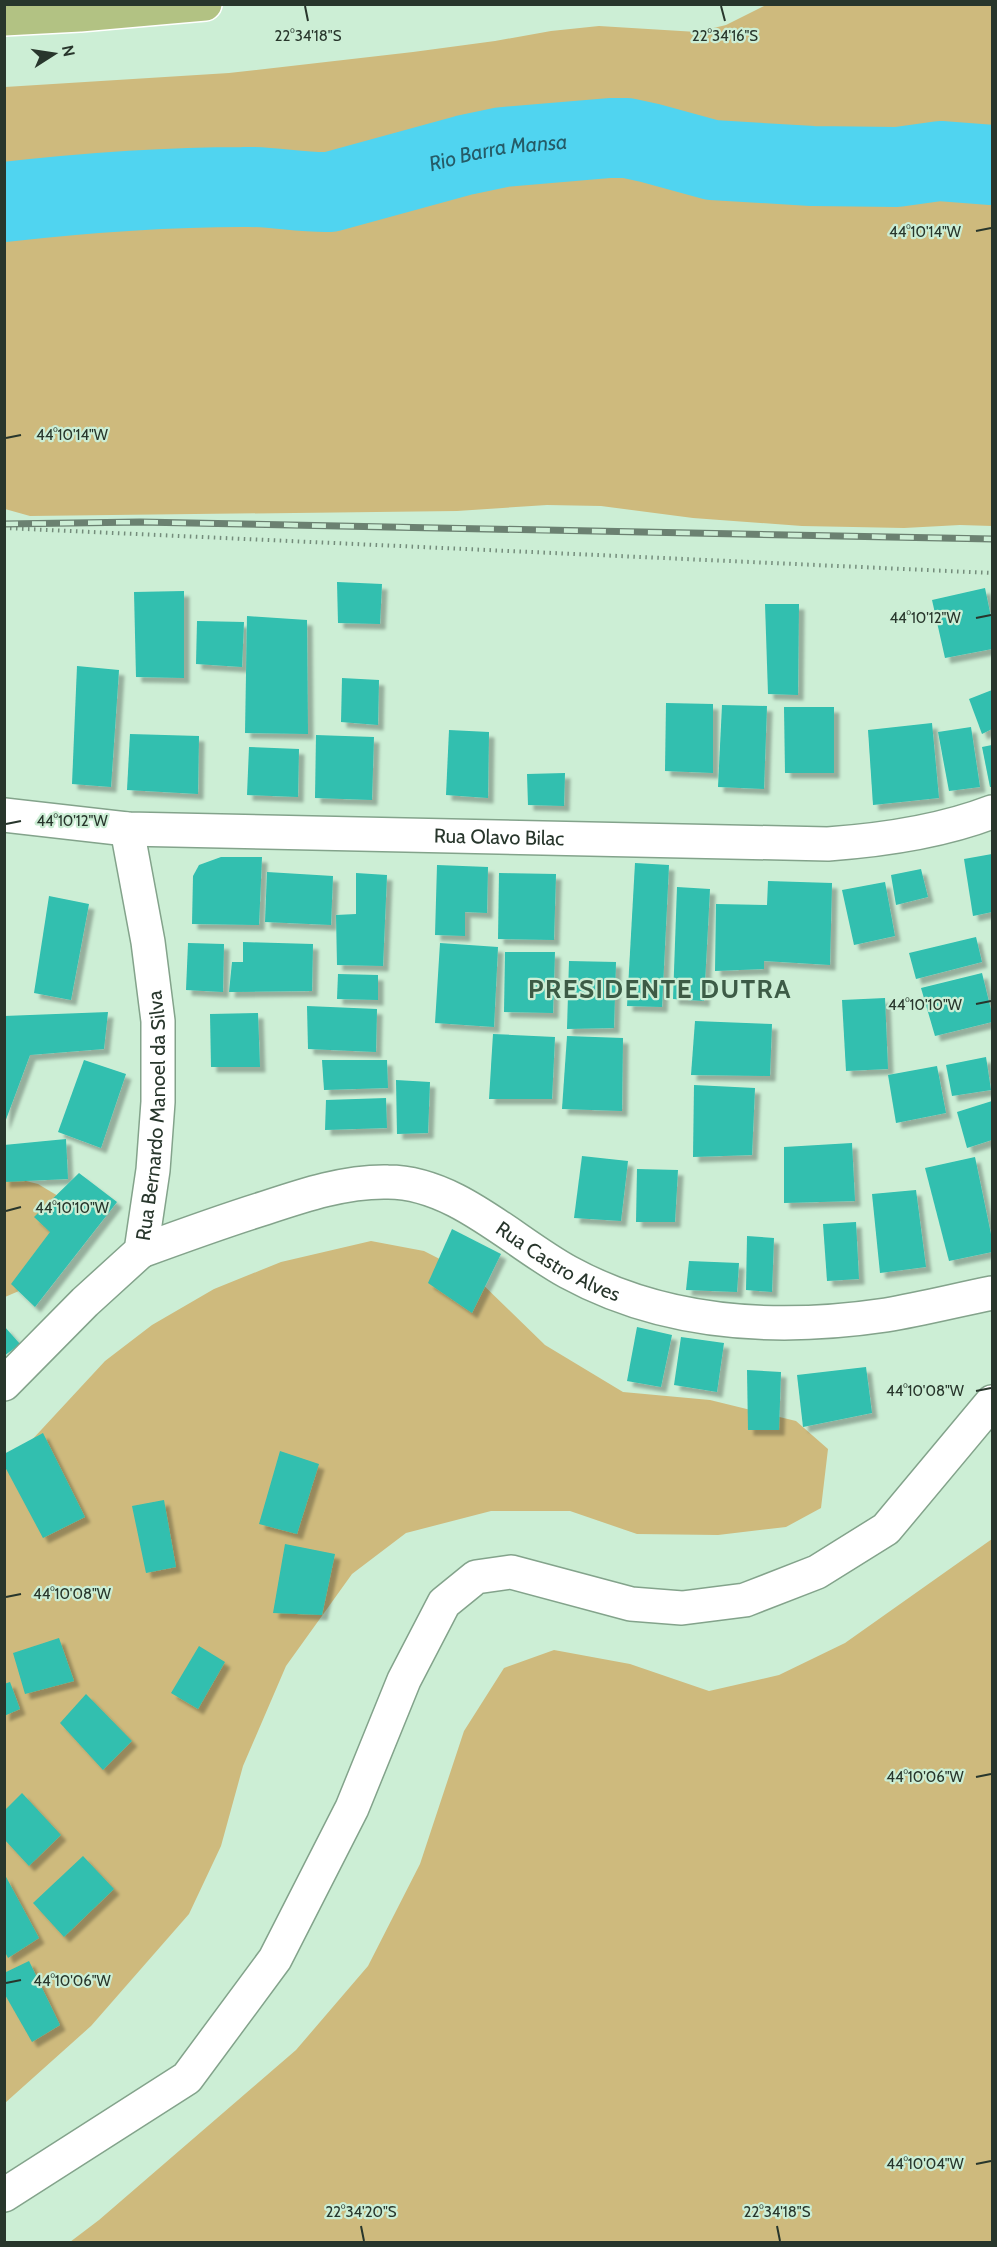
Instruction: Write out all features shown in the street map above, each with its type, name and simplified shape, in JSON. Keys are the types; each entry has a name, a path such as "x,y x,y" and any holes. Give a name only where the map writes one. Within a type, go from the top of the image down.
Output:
{"main road":[{"path":"4,19 205,4"}],"street":[{"name":"Rua Olavo Bilac","path":"4,815 127,829 828,844 890,838 931,830 993,812"},
{"name":"Rua Bernardo Manoel da Silva","path":"4,1384 68,1318 141,1251 153,1170 158,1102 158,1021 148,942 127,829"},
{"name":"Rua Castro Alves","path":"141,1251 226,1220 326,1190 362,1183 390,1181 419,1186 479,1212 567,1271 604,1290 639,1303 690,1315 748,1322 816,1322 887,1314 993,1293"},
{"path":"4,2195 187,2078 274,1959 352,1808 404,1680 444,1602 476,1577 512,1572 641,1605 682,1608 745,1600 817,1572 886,1529 993,1402"}],"path":[{"path":"4,528 993,573"}],"shaded area":[{"path":"766,5 992,5 992,145 946,151 886,154 832,153 714,138 644,119 620,118 494,133 319,179 278,167 216,164 5,182 5,87 229,73 413,52 599,26 697,32 726,25"},
{"path":"615,159 699,182 950,178 992,180 992,526 904,528 802,526 693,518 601,506 547,505 457,511 30,516 5,509 5,229 207,216 320,216 405,208 573,165"},
{"path":"10,1177 38,1184 58,1196 42,1281 5,1297 4,1178"},
{"path":"371,1241 424,1251 475,1277 545,1345 623,1392 710,1400 796,1421 828,1449 821,1508 786,1527 718,1535 637,1534 570,1511 491,1511 406,1533 352,1574 286,1666 243,1766 221,1846 189,1914 91,2026 5,2103 4,1470 105,1361 152,1325 214,1289 281,1262"},
{"path":"992,1539 992,2242 70,2242 99,2220 296,2050 368,1966 420,1864 464,1731 504,1668 554,1650 630,1664 709,1691 779,1675 845,1643"}],"building":[{"path":"337,582 382,584 380,624 338,623"},
{"path":"985,588 992,622 992,649 945,658 932,600"},
{"path":"184,591 184,678 136,677 134,592"},
{"path":"765,604 799,604 798,695 768,694"},
{"path":"247,616 307,620 308,734 245,733"},
{"path":"197,621 244,622 242,667 196,664"},
{"path":"77,666 119,670 111,787 72,784"},
{"path":"342,678 379,680 378,725 341,722"},
{"path":"992,690 992,729 982,734 969,699"},
{"path":"666,703 713,704 713,773 665,771"},
{"path":"722,705 767,706 764,789 718,787"},
{"path":"784,707 834,707 834,773 785,773"},
{"path":"932,723 939,798 873,805 868,730"},
{"path":"971,727 980,787 949,791 938,732"},
{"path":"449,730 489,732 488,798 446,795"},
{"path":"130,734 199,736 198,794 127,790"},
{"path":"316,735 374,737 372,800 315,798"},
{"path":"992,745 992,787 990,787 982,747"},
{"path":"249,747 299,749 298,797 247,795"},
{"path":"565,773 564,806 528,805 527,774"},
{"path":"992,854 992,912 973,916 964,859"},
{"path":"221,857 262,857 259,925 192,924 193,876 199,865"},
{"path":"635,863 669,865 662,1007 627,1006"},
{"path":"437,865 488,867 487,913 465,912 465,936 435,935"},
{"path":"921,869 928,897 896,905 891,875"},
{"path":"267,872 333,876 331,925 265,922"},
{"path":"356,873 387,875 383,966 337,965 336,915 356,914"},
{"path":"499,873 556,874 554,940 498,939"},
{"path":"768,881 832,883 830,965 764,961 764,969 715,971 716,904 767,905"},
{"path":"885,882 895,936 854,945 842,890"},
{"path":"677,887 710,889 704,1001 673,999"},
{"path":"49,896 89,904 71,1000 34,993"},
{"path":"976,937 982,962 916,979 909,953"},
{"path":"243,942 313,944 312,991 229,992 232,962 243,962"},
{"path":"188,943 224,944 223,992 186,990"},
{"path":"440,943 498,947 494,1027 435,1023"},
{"path":"505,952 555,952 553,1013 504,1012"},
{"path":"569,961 616,962 614,1028 567,1029"},
{"path":"982,973 992,1022 935,1036 921,988"},
{"path":"338,974 378,975 378,1000 337,999"},
{"path":"885,998 888,1069 846,1071 842,1000"},
{"path":"307,1006 377,1009 376,1052 308,1049"},
{"path":"108,1012 104,1049 30,1055 4,1125 4,1016"},
{"path":"258,1013 260,1067 211,1067 210,1014"},
{"path":"695,1021 772,1024 770,1076 691,1075"},
{"path":"493,1034 555,1037 552,1099 489,1099"},
{"path":"567,1036 623,1038 622,1111 562,1109"},
{"path":"986,1057 991,1090 952,1096 946,1065"},
{"path":"84,1060 126,1074 101,1148 58,1132"},
{"path":"322,1060 387,1060 388,1088 324,1090"},
{"path":"937,1066 946,1113 896,1123 888,1075"},
{"path":"396,1080 430,1082 428,1133 397,1134"},
{"path":"694,1085 755,1088 752,1155 693,1157"},
{"path":"386,1098 387,1128 325,1130 326,1100"},
{"path":"992,1101 992,1140 967,1148 957,1112"},
{"path":"66,1139 68,1179 4,1182 4,1145"},
{"path":"852,1143 855,1201 784,1203 784,1147"},
{"path":"582,1156 628,1161 621,1221 574,1218"},
{"path":"975,1157 992,1239 992,1252 949,1261 925,1168"},
{"path":"637,1169 678,1170 675,1222 636,1222"},
{"path":"79,1173 117,1202 35,1307 11,1284 50,1232 34,1217"},
{"path":"916,1190 926,1267 880,1273 872,1194"},
{"path":"856,1222 859,1279 827,1281 823,1224"},
{"path":"452,1229 501,1254 472,1313 428,1283"},
{"path":"747,1236 774,1238 772,1292 746,1290"},
{"path":"689,1261 739,1263 737,1292 686,1290"},
{"path":"4,1326 20,1344 4,1356"},
{"path":"637,1327 672,1335 661,1387 627,1381"},
{"path":"681,1337 724,1343 717,1392 674,1385"},
{"path":"866,1367 872,1413 803,1427 797,1375"},
{"path":"747,1370 781,1372 779,1430 748,1430"},
{"path":"43,1433 85,1517 43,1538 4,1465 4,1454"},
{"path":"280,1451 319,1464 297,1534 259,1524"},
{"path":"164,1500 176,1567 146,1573 132,1506"},
{"path":"285,1544 335,1554 322,1615 273,1613"},
{"path":"59,1638 74,1681 25,1694 13,1653"},
{"path":"199,1646 225,1662 198,1709 171,1693"},
{"path":"10,1682 20,1709 4,1716 4,1684"},
{"path":"86,1694 132,1741 103,1770 60,1723"},
{"path":"22,1793 61,1835 29,1866 4,1839 4,1811"},
{"path":"83,1856 114,1889 64,1937 33,1903"},
{"path":"5,1875 39,1938 8,1958 5,1952"},
{"path":"29,1961 60,2025 32,2042 4,1993 4,1973"}],"waterway":[{"name":"Rio Barra Mansa","path":"4,202 94,193 183,188 254,187 330,192 465,155 503,147 610,138 627,138 712,160 812,166 897,167 940,161 992,165"}],"railway":[{"path":"4,524 140,522 992,539"}],"district":[{"name":"PRESIDENTE DUTRA","path":"660,989"}]}
